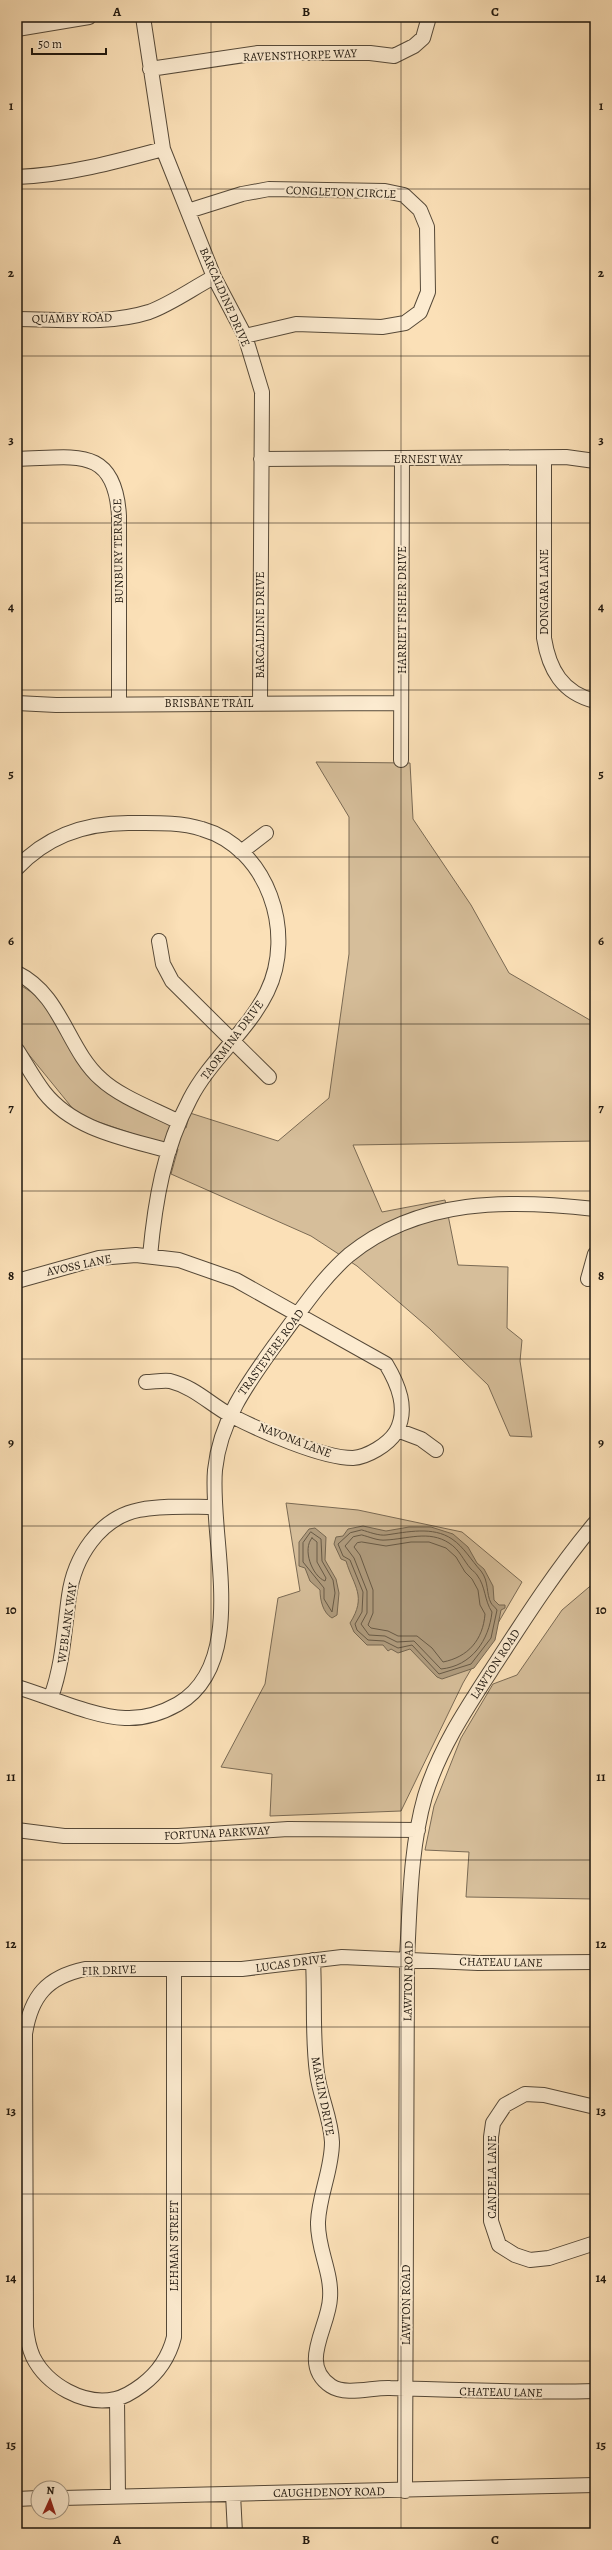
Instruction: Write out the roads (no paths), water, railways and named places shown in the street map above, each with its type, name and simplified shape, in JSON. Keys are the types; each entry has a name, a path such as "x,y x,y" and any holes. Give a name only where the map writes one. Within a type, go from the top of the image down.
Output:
{"street":[{"path":"17,29 89,17"},
{"name":"BARCALDINE DRIVE","path":"143,17 150,69 164,149 214,277 245,336 262,392 260,703"},
{"name":"RAVENSTHORPE WAY","path":"150,69 258,53 370,53 394,56 414,46 423,38 429,17"},
{"path":"17,177 51,174 109,164 164,149"},
{"name":"CONGLETON CIRCLE","path":"188,211 242,194 269,189 385,191 404,195 420,210 427,227 428,292 420,312 405,323 382,327 296,324 245,336"},
{"name":"QUAMBY ROAD","path":"17,319 99,320 132,316 150,311 214,277"},
{"name":"BUNBURY TERRACE","path":"17,458 77,458 89,460 105,470 113,480 118,494 119,516 119,703"},
{"name":"DONGARA LANE","path":"544,458 544,638 547,658 561,682 575,694 595,701"},
{"name":"ERNEST WAY","path":"261,459 579,458 595,461"},
{"name":"HARRIET FISHER DRIVE","path":"401,760 402,459"},
{"name":"BRISBANE TRAIL","path":"17,703 56,705 119,703 401,703"},
{"name":"TAORMINA DRIVE","path":"17,868 41,846 71,831 99,824 178,824 214,834 241,852 260,875 273,901 278,921 280,949 275,973 267,992 256,1011 197,1087 179,1122 169,1151 155,1202 150,1256"},
{"path":"241,852 266,833"},
{"path":"159,941 163,964 172,981 268,1078"},
{"path":"17,973 36,985 55,1007 90,1067 102,1080 179,1122"},
{"path":"17,1050 44,1092 61,1110 80,1123 169,1151"},
{"name":"TRASTEVERE ROAD","path":"17,1687 105,1715 125,1718 148,1717 168,1710 188,1698 198,1687 211,1667 217,1651 220,1623 215,1507 215,1470 230,1414 244,1387 298,1314 321,1284 348,1256 369,1241 404,1222 443,1210 480,1204 541,1204 595,1209"},
{"path":"588,1279 595,1254"},
{"name":"AVOSS LANE","path":"17,1281 99,1258 150,1256 179,1260 220,1272 298,1314"},
{"path":"298,1314 386,1364 398,1383 401,1399 401,1418 397,1430 421,1439 436,1450"},
{"name":"NAVONA LANE","path":"146,1382 169,1381 202,1394 230,1414 296,1443 336,1456 354,1458 369,1453 386,1443 397,1430"},
{"name":"WEBLANK WAY","path":"51,1697 60,1673 69,1596 75,1568 82,1554 96,1536 114,1521 137,1511 158,1507 215,1507"},
{"name":"LAWTON ROAD","path":"405,2491 407,1958 411,1879 418,1830 425,1798 437,1761 451,1733 558,1569 595,1522"},
{"name":"FORTUNA PARKWAY","path":"17,1830 64,1836 178,1836 288,1829 418,1830"},
{"name":"LUCAS DRIVE","path":"174,1969 242,1969 342,1957 407,1958"},
{"name":"CHATEAU LANE","path":"407,1958 478,1963 595,1962"},
{"name":"MARLIN DRIVE","path":"313,1960 314,2051 317,2076 329,2117 332,2142 330,2169 318,2220 318,2243 329,2280 331,2298 328,2313 316,2349 316,2366 323,2379 332,2387 347,2390 406,2389"},
{"name":"FIR DRIVE","path":"117,2399 108,2400 87,2397 62,2389 44,2373 29,2345 26,2327 25,2034 31,2005 50,1984 62,1976 85,1969 174,1969"},
{"name":"LEHMAN STREET","path":"117,2399 150,2379 164,2363 174,2337 174,1969"},
{"name":"CANDELA LANE","path":"595,2107 544,2095 525,2094 511,2099 505,2105 493,2123 491,2137 490,2221 500,2245 509,2252 530,2260 549,2258 595,2243"},
{"name":"CHATEAU LANE","path":"406,2389 524,2393 595,2391"},
{"path":"117,2399 118,2497"},
{"name":"CAUGHDENOY ROAD","path":"70,2498 405,2491 595,2485"},
{"path":"233,2494 235,2533"},
{"path":"17,2499 30,2498"}],"water":[{"path":"363,1526 386,1531 409,1527 431,1527 453,1534 468,1547 477,1563 484,1569 493,1586 494,1600 499,1605 505,1605 505,1608 501,1610 495,1640 474,1668 442,1679 437,1677 410,1649 398,1653 391,1649 388,1651 383,1645 367,1645 354,1632 350,1623 358,1606 357,1592 346,1561 341,1559 334,1544 336,1537 343,1536 348,1529"},
{"path":"315,1528 326,1537 325,1560 336,1579 339,1593 337,1615 332,1618 326,1613 323,1606 320,1590 310,1581 305,1568 299,1566 299,1542 309,1529"}]}
